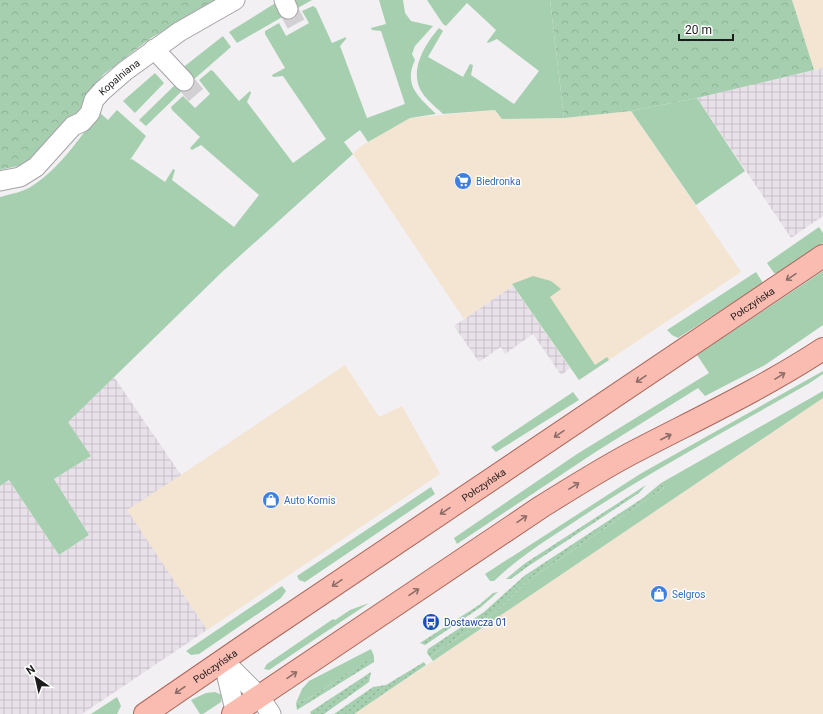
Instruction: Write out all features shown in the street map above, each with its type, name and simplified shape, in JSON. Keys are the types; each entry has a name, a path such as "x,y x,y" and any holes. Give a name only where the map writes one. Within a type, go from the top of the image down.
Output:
{"main road":[{"name":"Połczyńska","path":"145,714 823,256"},
{"path":"235,713 265,705 567,490 631,454 743,397 823,348"}],"street":[{"name":"Kopalniana","path":"0,181 20,177 36,167 73,126 82,122 90,113 94,100 102,91 154,49 235,0"},
{"path":"154,49 184,81"},
{"path":"223,660 265,705"},
{"path":"223,660 235,713"}],"shaded area":[{"path":"792,0 823,0 823,68 814,70"},
{"path":"823,68 823,216 791,238 697,98"},
{"path":"495,110 502,119 564,118 631,111 741,272 579,380 513,286 464,319 353,154 361,146 410,118"},
{"path":"513,286 570,368 561,375 533,334 505,354 501,347 479,362 454,326"},
{"name":"Auto Komis","path":"345,365 379,417 402,406 440,474 207,630 126,510"},
{"path":"114,377 181,475 127,510 207,630 82,714 0,714 0,486 9,480 59,555 89,535 54,479 91,456 67,422"},
{"name":"Selgros","path":"823,398 823,714 354,714 433,661"}],"green space":[{"path":"0,0 217,0 151,38 104,74 89,91 85,110 37,155 22,165 0,170"},
{"path":"291,0 312,0 296,9"},
{"path":"379,0 403,0 405,13 411,21 433,26 415,46 412,54 415,60 411,77 412,84 419,96 436,114 410,118 368,142 360,130 344,142 353,154 222,272 68,422 91,456 54,479 89,535 59,555 9,480 0,486 0,197 25,190 42,179 69,152 99,112 108,120 117,110 146,136 130,160 132,159 165,182 173,169 175,170 172,180 234,227 259,195 201,145 192,150 190,148 200,137 172,110 171,107 183,96 195,108 210,94 199,80 211,70 239,101 250,91 251,93 247,102 293,163 326,139 283,76 273,77 272,75 285,68 265,34 265,31 279,23 286,36 309,23 302,11 313,6 316,8 332,43 346,37 340,46 367,118 405,104 381,31 372,30 371,28 386,24"},
{"path":"427,0 550,0 564,118 502,119 495,110 443,114 427,99 420,89 417,81 418,64 421,56 429,41 439,28 443,31 428,57 463,77 470,64 473,65 471,75 514,104 539,71 497,39 488,43 487,42 496,30 467,3 446,26 443,24"},
{"path":"550,0 792,0 814,70 697,98 631,111 564,118"},
{"path":"277,2 284,16 237,43 229,32"},
{"path":"223,36 231,47 192,81 181,69"},
{"path":"155,73 164,83 135,113 123,101"},
{"path":"177,83 183,90 146,126 139,120"},
{"path":"697,98 745,171 696,205 631,111"},
{"path":"819,227 823,233 823,243 777,273 774,273 767,263"},
{"path":"823,271 823,325 765,365 705,396 698,388 597,451 457,544 454,538 577,454 709,373 697,355"},
{"path":"756,272 763,283 678,338 667,330"},
{"path":"533,276 551,281 561,289 550,297 595,365 607,357 609,360 579,380 512,284"},
{"path":"823,371 823,374 808,384 608,500 514,563 494,581 490,581 485,574 640,474"},
{"path":"823,391 823,398 433,661 430,657 497,611 526,582 664,488 661,483"},
{"path":"573,392 579,400 496,452 491,447"},
{"path":"661,483 664,488 526,582 497,611 430,657 427,653 428,649 484,612 524,576 643,498"},
{"path":"646,485 639,493 511,579 506,579 524,564"},
{"path":"431,487 435,494 305,582 299,580 297,576"},
{"path":"282,586 286,591 281,598 199,654 191,655 186,651"},
{"path":"498,592 481,607 425,645 420,643 479,605 493,593"},
{"path":"369,603 269,670 264,669 267,664 333,619 335,620 350,610"},
{"path":"371,649 374,656 373,657 311,697 296,703 302,689 309,681"},
{"path":"374,656 374,662 297,710 296,703 311,697"},
{"path":"424,662 426,665 354,714 334,714 373,687 386,685"},
{"path":"371,672 369,682 324,714 311,714 310,712"},
{"path":"215,692 222,695 221,702 203,714 200,714 191,700 206,693"},
{"path":"117,697 121,706 117,714 91,714"}],"tunnel":[{"path":"288,9 296,24"},
{"path":"184,81 196,95"}],"place":[{"name":"Biedronka","path":"463,181"},
{"name":"Auto Komis","path":"271,500"},
{"name":"Selgros","path":"659,594"},
{"name":"Dostawcza 01","path":"431,622"}]}
